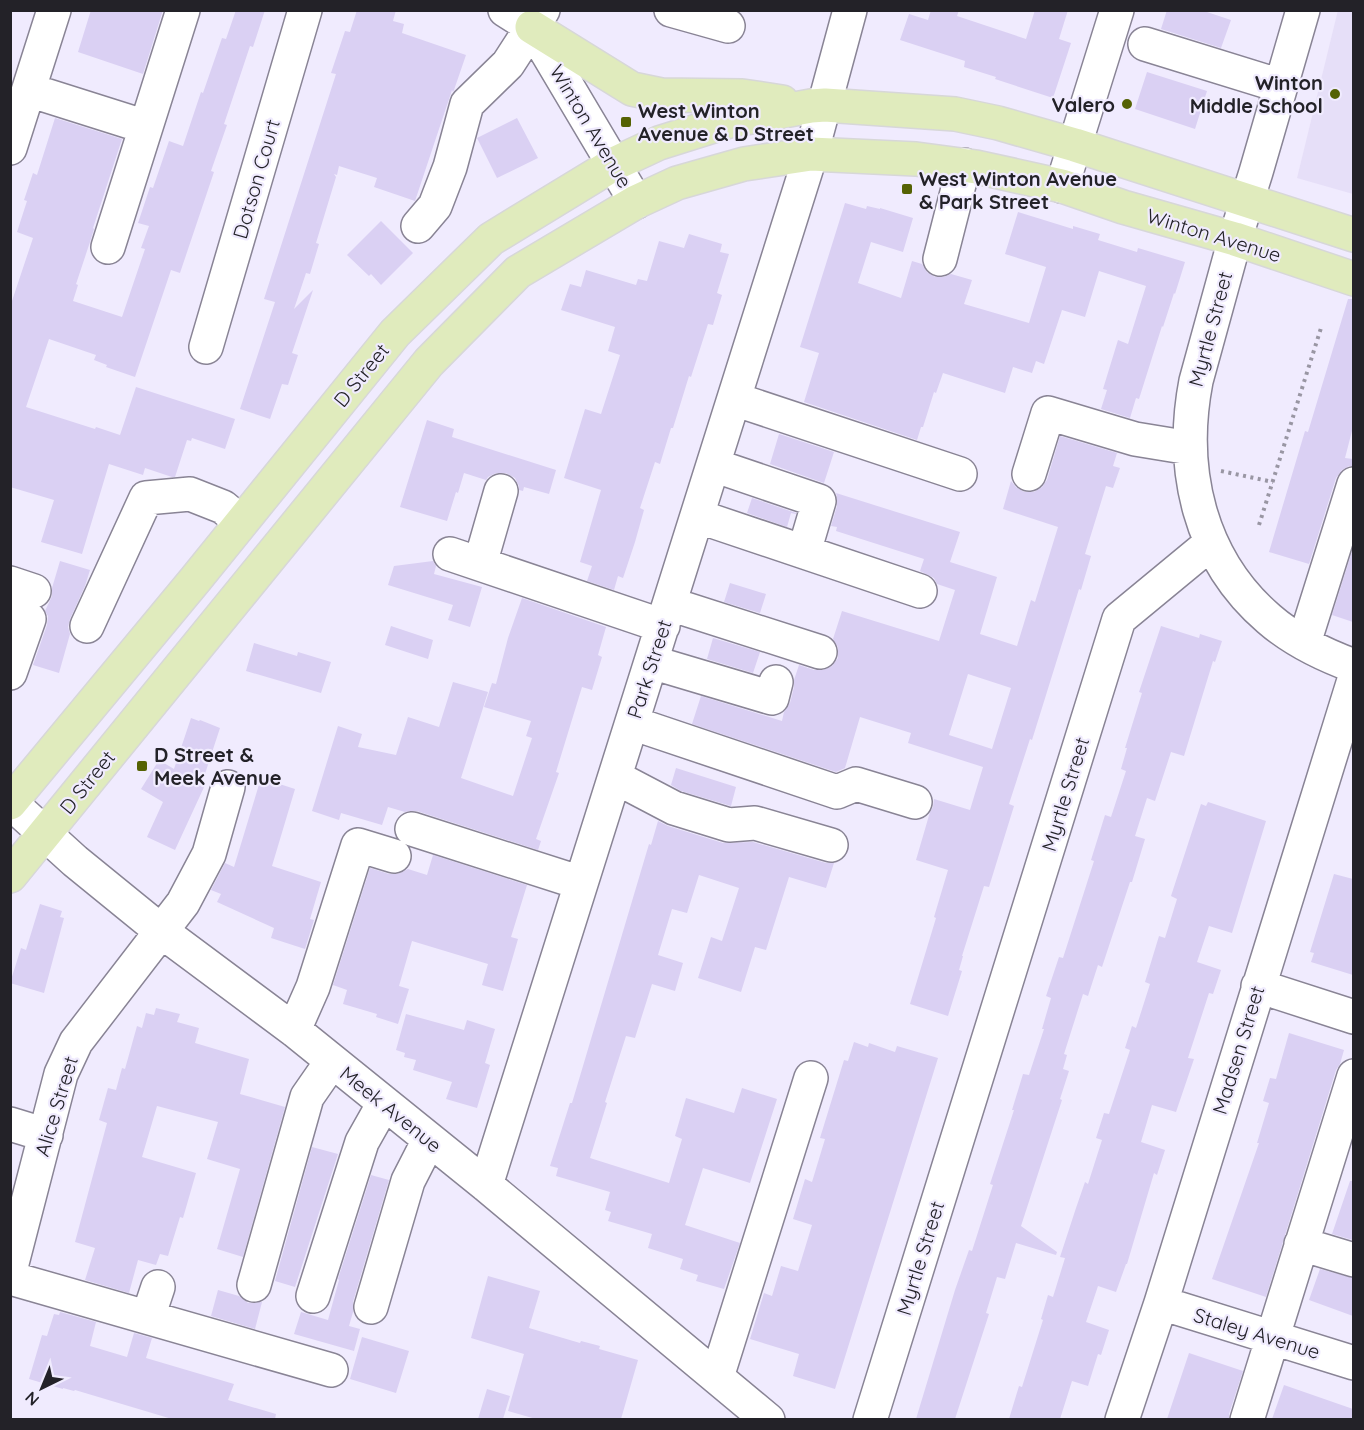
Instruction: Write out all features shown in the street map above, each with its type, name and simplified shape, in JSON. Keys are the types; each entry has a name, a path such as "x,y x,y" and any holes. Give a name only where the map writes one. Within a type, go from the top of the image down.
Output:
{"main road":[{"path":"527,16 632,89 661,95 742,96 818,105 955,114 998,123 1075,146 1353,235"},
{"name":"D Street","path":"11,802 395,333 491,239 614,164 660,143 729,121 818,105"},
{"name":"Winton Avenue","path":"636,202 677,183 744,164 811,153 916,159 964,165 1062,186 1123,207 1234,239 1353,279"},
{"name":"D Street","path":"10,876 429,362 518,272 636,202"}],"street":[{"path":"10,148 54,10"},
{"path":"108,247 183,10"},
{"name":"Dotson Court","path":"206,347 305,10"},
{"path":"671,10 728,27"},
{"name":"Park Street","path":"486,1185 811,153 818,105 850,10"},
{"path":"1062,186 1117,10"},
{"name":"Myrtle Street","path":"870,1419 1119,619 1211,543 1198,508 1193,485 1190,456 1192,401 1234,239 1303,10"},
{"path":"418,226 435,206 450,167 467,104 508,64 527,16"},
{"name":"Winton Avenue","path":"527,16 636,202"},
{"path":"1145,44 1281,86"},
{"path":"29,90 146,127"},
{"path":"940,259 964,165"},
{"path":"734,399 960,474"},
{"path":"1029,474 1048,413 1190,456"},
{"path":"713,465 819,501 804,552"},
{"path":"1304,643 1353,484"},
{"path":"501,491 465,559 666,615 820,652"},
{"path":"87,626 146,498 190,494 223,507 241,522"},
{"path":"697,516 920,591"},
{"path":"1211,543 1229,575 1269,620 1304,643 1353,666"},
{"path":"10,674 29,619 18,595"},
{"path":"651,662 772,698 776,682"},
{"name":"Madsen Street","path":"1122,1419 1161,1303 1353,680"},
{"path":"632,723 837,792 856,784 915,802"},
{"path":"615,777 674,808 729,825 755,823 831,845"},
{"name":"Alice Street","path":"10,1271 61,1074 76,1042 183,903 209,854 228,787"},
{"name":"Meek Avenue","path":"11,802 75,861 161,931 294,1030 486,1185 728,1397 768,1419"},
{"path":"412,830 581,883"},
{"path":"294,1030 313,987 358,845 394,856"},
{"path":"1258,986 1353,1017"},
{"path":"254,1284 307,1097 332,1061"},
{"path":"1247,1419 1302,1244 1348,1114 1353,1076"},
{"path":"728,1397 811,1078"},
{"path":"313,1296 363,1142 384,1103"},
{"path":"10,1124 46,1135"},
{"path":"370,1307 408,1181 429,1140"},
{"path":"1302,1244 1353,1260"},
{"path":"10,1278 153,1302 332,1370"},
{"name":"Staley Avenue","path":"1161,1303 1353,1363"}],"path":[{"path":"1259,525 1321,328"},
{"path":"1190,456 1273,482"}],"shaded area":[{"name":"Winton Middle School","path":"1338,10 1353,11 1353,194 1297,178"}],"building":[{"path":"91,10 163,10 143,74 78,52"},
{"path":"236,10 265,10 253,47 250,46 224,124 227,125 211,171 214,172 180,273 171,270 135,377 106,367 107,365 94,360 96,355 49,339 26,407 120,435 136,387 235,419 225,449 192,438 191,441 187,440 175,477 145,468 143,475 109,464 82,554 41,542 54,500 10,487 10,307 33,238 17,232 33,173 37,175 55,118 122,139 76,284 78,285 73,301 122,317 145,249 141,248 149,226 138,223 150,187 153,188 169,141 183,146 222,38 226,39"},
{"path":"357,10 396,10 393,21 404,24 402,33 466,55 415,201 374,187 377,178 339,166 337,175 334,174 336,177 316,243 319,244 310,274 306,273 294,309 313,290 292,353 298,355 288,385 282,384 270,419 240,409 275,302 264,299 336,74 331,73 345,31 350,32"},
{"path":"931,10 959,10 957,16 1026,39 1035,10 1068,10 1059,39 1071,43 1053,98 964,67 965,61 900,40 909,14 928,20"},
{"path":"1167,10 1201,10 1231,20 1221,48 1161,29"},
{"path":"1147,72 1207,91 1195,129 1135,109"},
{"path":"517,118 538,158 497,178 477,138"},
{"path":"845,203 866,209 867,206 880,208 913,218 903,252 871,242 858,283 901,298 912,261 922,264 927,272 935,277 951,274 972,280 964,304 1029,323 1046,267 1005,254 1018,212 1073,229 1073,226 1100,234 1098,240 1137,252 1138,248 1185,262 1139,399 1136,398 1130,418 1101,409 1107,390 1103,389 1118,340 1128,344 1146,286 1099,271 1085,317 1062,310 1044,364 1036,361 1032,373 1013,367 1005,393 943,373 917,440 804,402 819,353 800,347"},
{"path":"381,221 413,253 381,285 347,255"},
{"path":"689,234 722,244 720,252 729,254 717,293 722,295 713,325 708,324 660,464 655,462 640,508 644,510 635,542 623,578 618,576 614,590 587,581 592,566 580,562 601,490 564,478 585,409 601,414 620,355 608,351 615,327 561,310 570,284 581,287 586,270 636,285 638,279 647,281 659,241 684,248"},
{"path":"1348,299 1353,299 1353,427 1345,458 1353,459 1353,466 1342,470 1336,478 1309,564 1269,552"},
{"path":"427,420 454,429 452,437 556,470 549,494 524,487 523,491 519,490 515,478 506,473 496,473 486,480 464,473 447,521 400,507"},
{"path":"779,434 834,452 824,483 770,464"},
{"path":"1060,436 1117,453 1113,466 1120,468 1113,488 1106,486 1085,554 1091,556 1081,590 1079,589 1032,740 1030,739 1009,804 1014,806 989,887 984,886 962,956 959,970 962,971 948,1016 910,1004 948,870 916,860 934,799 970,810 983,767 908,743 911,733 860,717 845,768 836,772 692,724 701,696 782,721 784,712 790,703 799,665 814,670 823,670 832,666 838,658 838,647 833,639 842,611 939,641 955,590 937,584 934,578 920,571 924,559 836,531 837,527 831,526 837,506 836,493 960,532 950,562 997,577 980,634 1017,646 1031,600 1035,602 1058,527 1003,509 1011,481 1024,492 1034,492 1047,480","holes":["968,674 1011,688 992,749 949,735"]},
{"path":"752,498 796,514 791,513 787,527 747,513"},
{"path":"1353,548 1353,622 1332,615"},
{"path":"60,561 90,570 70,619 68,627 70,634 59,673 33,665 47,625 48,616 45,611 52,596"},
{"path":"433,561 436,566 434,574 482,587 470,627 448,620 453,605 388,585 394,566"},
{"path":"730,583 766,594 760,613 724,602"},
{"path":"522,598 606,627 598,655 602,657 592,690 582,687 556,772 559,773 536,839 541,841 538,850 417,811 405,812 388,807 382,825 341,813 339,820 312,811 338,726 362,734 358,747 396,755 408,717 439,727 453,682 488,692 461,778 513,796 532,738 526,736 531,721 484,707 492,683 496,684 508,638"},
{"path":"391,626 433,640 428,659 385,645"},
{"path":"1161,626 1199,638 1200,634 1222,641 1215,662 1213,661 1184,756 1171,752 1155,801 1147,798 1135,836 1145,839 1132,882 1130,882 1102,967 1098,965 1088,996 1083,994 1064,1054 1067,1055 1063,1069 1069,1071 1060,1099 1062,1100 1021,1226 1057,1252 1056,1255 1016,1243 1005,1279 997,1277 986,1313 989,1314 955,1419 916,1419 955,1290 969,1250 972,1251 993,1185 990,1184 1023,1074 1029,1075 1044,1029 1042,1029 1051,998 1046,996 1059,957 1063,958 1094,861 1091,860 1105,815 1111,817 1126,771 1121,769 1127,748 1125,748 1142,693 1139,692"},
{"path":"713,638 760,652 753,673 707,659"},
{"path":"254,643 297,656 298,652 331,662 321,693 246,671"},
{"path":"191,718 220,728 202,783 205,785 175,850 147,837 163,802 141,789 159,760 174,769"},
{"path":"676,768 736,787 731,806 681,791 671,785"},
{"path":"261,778 295,789 272,866 321,882 310,919 314,920 305,949 271,938 274,928 217,902 221,894 211,890 225,863 234,867"},
{"path":"1208,802 1266,821 1232,933 1209,926 1197,962 1221,970 1213,994 1209,993 1188,1058 1194,1059 1176,1112 1152,1105 1141,1142 1165,1150 1157,1175 1154,1173 1127,1264 1116,1292 1098,1286 1086,1322 1109,1330 1101,1355 1098,1354 1088,1386 1072,1381 1060,1419 1009,1419 1019,1386 1022,1387 1043,1320 1041,1319 1048,1295 1053,1297 1065,1258 1060,1257 1085,1182 1088,1184 1102,1140 1096,1138 1104,1113 1109,1114 1130,1050 1125,1048 1132,1026 1136,1028 1150,984 1145,982 1159,936 1165,938 1177,899 1171,896 1201,804 1206,806"},
{"path":"658,821 723,843 753,842 826,863 834,863 826,888 789,877 766,950 755,947 741,992 698,978 711,937 722,941 739,888 699,875 687,913 672,909 658,955 683,963 675,991 652,984 635,1038 626,1036 590,1158 669,1183 682,1139 675,1136 686,1098 734,1113 742,1088 777,1099 750,1183 703,1168 685,1225 740,1243 724,1289 696,1281 698,1275 680,1269 683,1259 648,1248 652,1234 608,1221 611,1212 605,1210 610,1192 556,1176 558,1168 550,1166 570,1103 572,1103 649,844 651,845"},
{"path":"433,855 527,885 511,937 518,939 503,991 482,985 488,964 412,941 399,986 409,989 398,1024 376,1017 377,1014 343,1004 347,990 333,985 370,868 389,874 398,874 408,869 427,875"},
{"path":"1334,874 1353,879 1353,975 1311,962 1314,953 1310,952"},
{"path":"40,904 62,911 60,917 64,918 44,993 10,983 21,948 26,950"},
{"path":"156,1008 180,1014 177,1022 199,1028 195,1043 249,1059 240,1094 285,1107 243,1257 217,1249 240,1169 207,1159 218,1122 157,1106 142,1157 196,1173 183,1218 180,1217 168,1256 160,1254 156,1265 138,1260 129,1293 85,1280 95,1248 75,1242 107,1123 99,1120 108,1088 116,1090 122,1068 125,1069 137,1026 142,1028 146,1013 154,1015"},
{"path":"406,1014 464,1030 467,1020 495,1029 485,1063 490,1065 477,1108 446,1099 452,1082 413,1070 416,1060 404,1057 405,1053 396,1050"},
{"path":"1289,1033 1344,1050 1266,1297 1212,1279 1259,1143 1257,1143 1269,1103 1263,1101 1270,1078 1276,1079"},
{"path":"854,1042 868,1047 869,1043 895,1052 897,1046 938,1058 835,1389 793,1376 799,1354 750,1339 764,1293 772,1296 781,1266 798,1271 812,1225 793,1219 805,1179 812,1182 825,1139 820,1138 844,1060 848,1061"},
{"path":"312,1147 338,1154 295,1287 275,1281"},
{"path":"371,1175 389,1180 353,1302 349,1326 360,1329 354,1351 294,1334 301,1312 328,1320 338,1279"},
{"path":"1350,1181 1353,1181 1353,1240 1332,1234"},
{"path":"1320,1269 1353,1278 1353,1316 1309,1300"},
{"path":"488,1276 540,1291 529,1328 580,1343 581,1341 600,1346 599,1349 638,1360 621,1419 536,1419 508,1411 524,1354 471,1338"},
{"path":"218,1290 239,1296 248,1303 262,1302 255,1329 211,1316"},
{"path":"60,1312 96,1322 90,1346 127,1357 134,1333 152,1338 146,1358 234,1384 228,1400 276,1414 275,1419 172,1419 29,1379 42,1335 47,1336 54,1314 59,1315"},
{"path":"362,1337 409,1351 396,1393 350,1379"},
{"path":"1189,1353 1243,1371 1229,1419 1167,1419"},
{"path":"1284,1385 1353,1409 1353,1419 1272,1419"},
{"path":"487,1389 510,1396 503,1419 478,1419"}],"place":[{"name":"Winton Middle School","path":"1335,94"},
{"name":"Valero","path":"1127,104"},
{"name":"West Winton Avenue & D Street","path":"626,122"},
{"name":"West Winton Avenue & Park Street","path":"907,189"},
{"name":"D Street & Meek Avenue","path":"142,766"}]}
